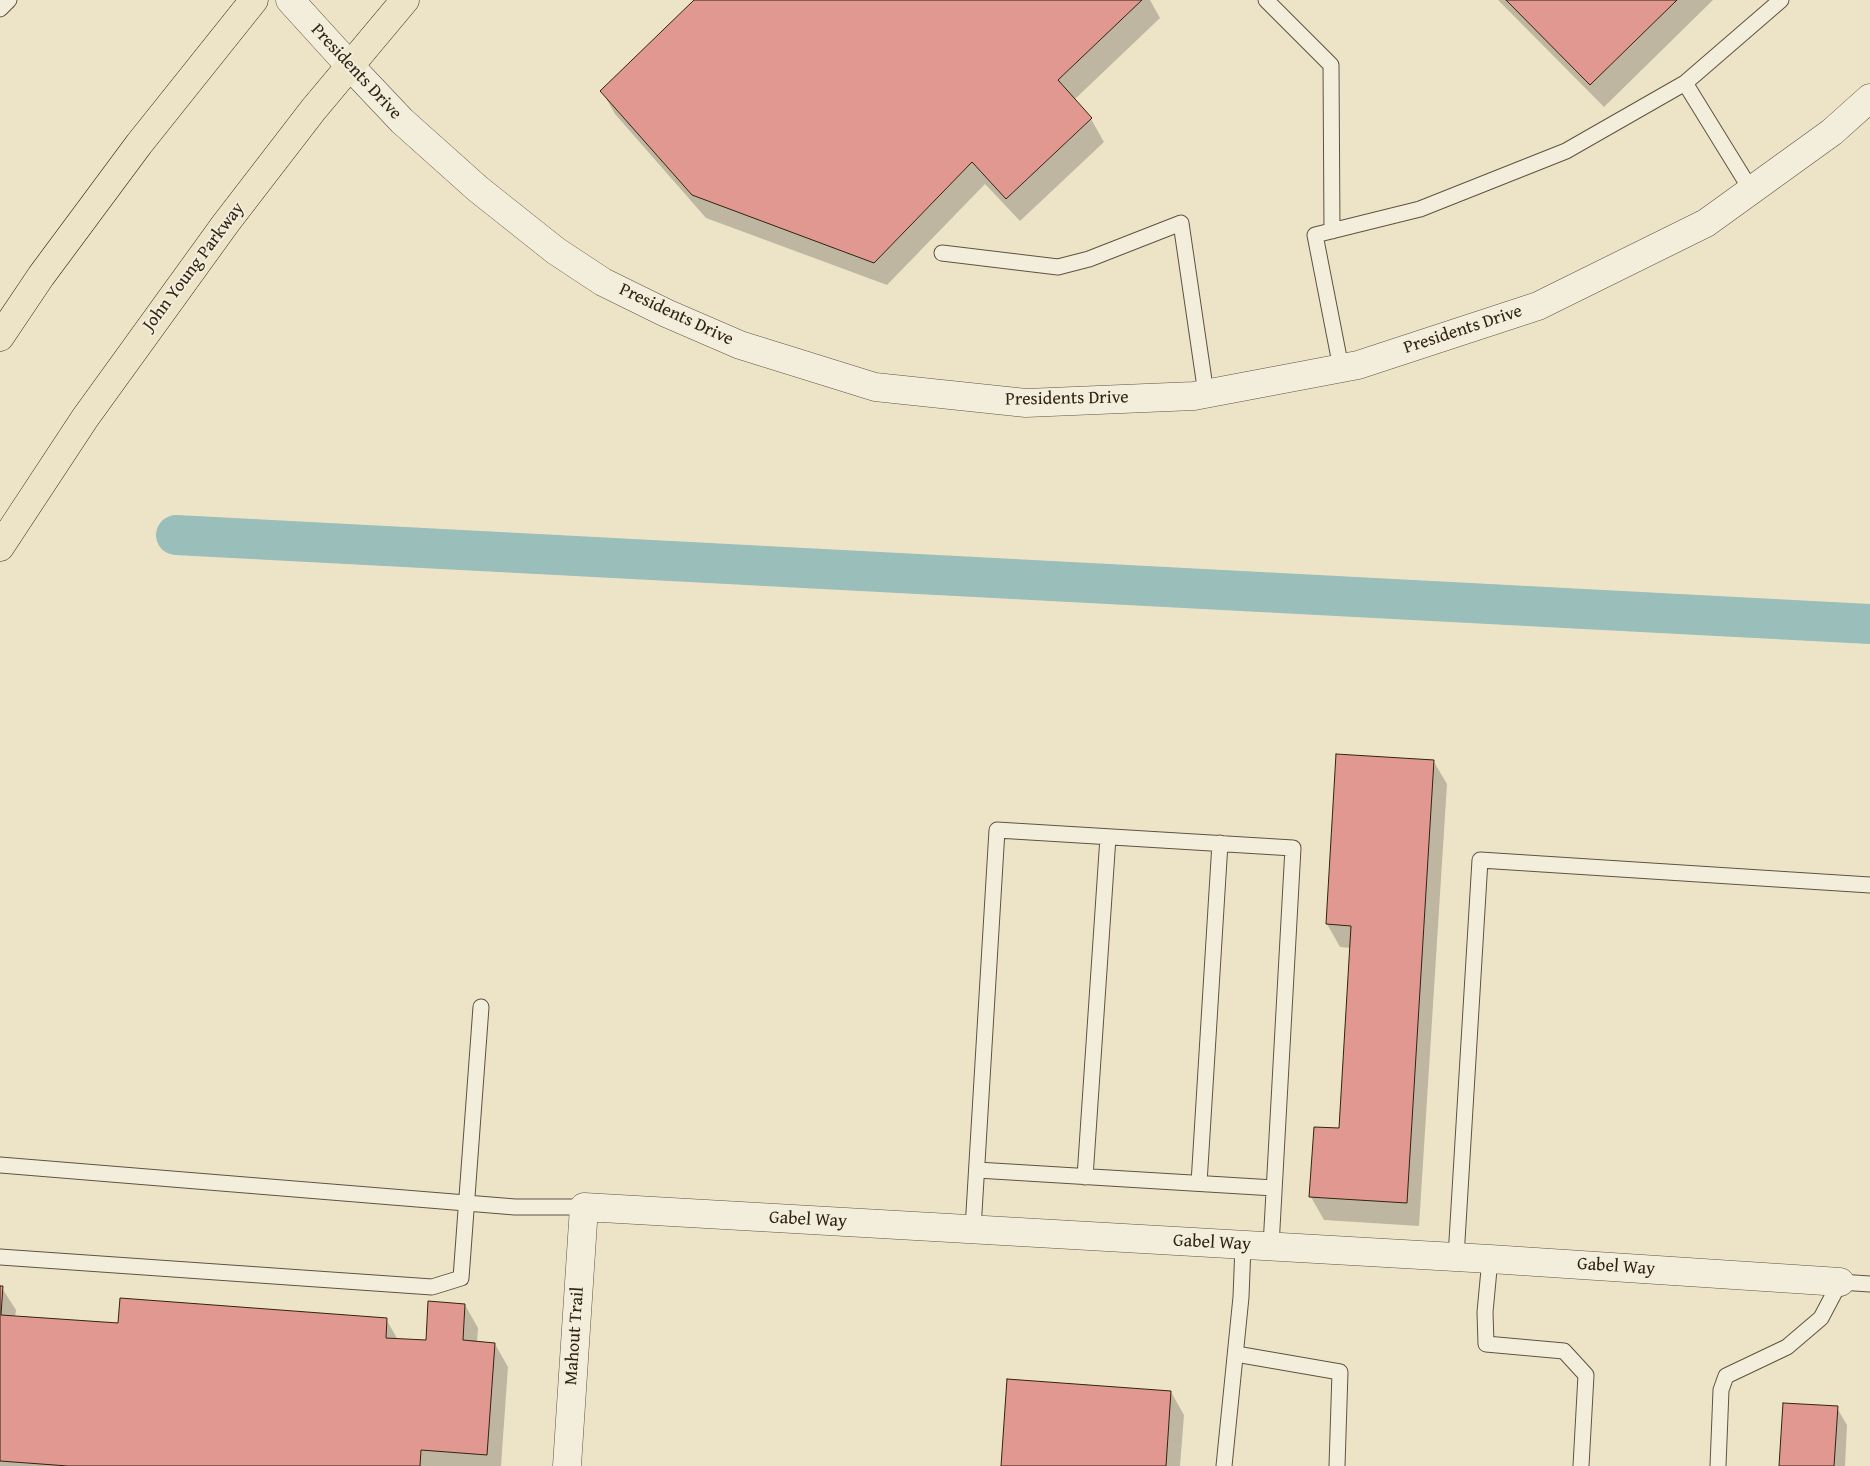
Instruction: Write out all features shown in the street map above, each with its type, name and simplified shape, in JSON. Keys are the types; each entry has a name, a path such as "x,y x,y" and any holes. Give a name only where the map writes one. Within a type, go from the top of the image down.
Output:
{"highway":[{"path":"0,337 41,276 139,144 254,0"},
{"name":"John Young Parkway","path":"0,547 85,418 226,223 350,66 405,0"}],"street":[{"name":"Presidents Drive","path":"290,0 402,121 458,171 556,251 603,282 666,313 740,345 875,387 1026,403 1206,394 1358,364 1538,306 1706,223 1832,132 1870,98"},
{"name":"Gabel Way","path":"584,1207 1490,1259 1840,1282"},
{"name":"Mahout Trail","path":"567,1466 584,1207"}],"lane":[{"path":"0,9 9,0"},
{"path":"1266,0 1331,65 1332,231"},
{"path":"1341,368 1315,235 1420,209 1566,151 1685,83 1781,0"},
{"path":"1685,83 1752,190"},
{"path":"942,253 1058,267 1089,259 1181,223 1206,394"},
{"path":"973,1229 997,830 1293,848 1271,1246"},
{"path":"1085,1177 1108,837"},
{"path":"1199,1183 1220,843"},
{"path":"1456,1257 1480,860 1870,885"},
{"path":"0,1257 432,1287 461,1278 481,1007"},
{"path":"0,1165 515,1207 584,1207"},
{"path":"977,1170 1274,1188"},
{"path":"1224,1466 1236,1354 1243,1245"},
{"path":"1490,1259 1485,1312 1486,1344 1564,1351 1586,1375 1581,1466"},
{"path":"1718,1466 1722,1390 1726,1376 1787,1347 1821,1318 1840,1282 1870,1284"},
{"path":"1236,1354 1340,1372 1337,1466"}],"building":[{"path":"694,0 1142,0 1058,80 1092,118 1006,199 972,162 874,263 692,195 600,91"},
{"path":"1506,0 1677,0 1590,85"},
{"path":"1336,754 1434,760 1407,1203 1309,1197 1314,1127 1339,1128 1351,926 1326,924"},
{"path":"0,1286 3,1286 1,1315 118,1323 120,1298 387,1318 386,1338 426,1340 428,1301 465,1304 463,1340 495,1343 487,1455 421,1450 420,1466 68,1466 0,1461"},
{"path":"1007,1379 1171,1391 1166,1466 1001,1466"},
{"path":"1783,1403 1838,1406 1834,1466 1779,1466"}],"waterway":[{"path":"176,535 1870,624"}]}
